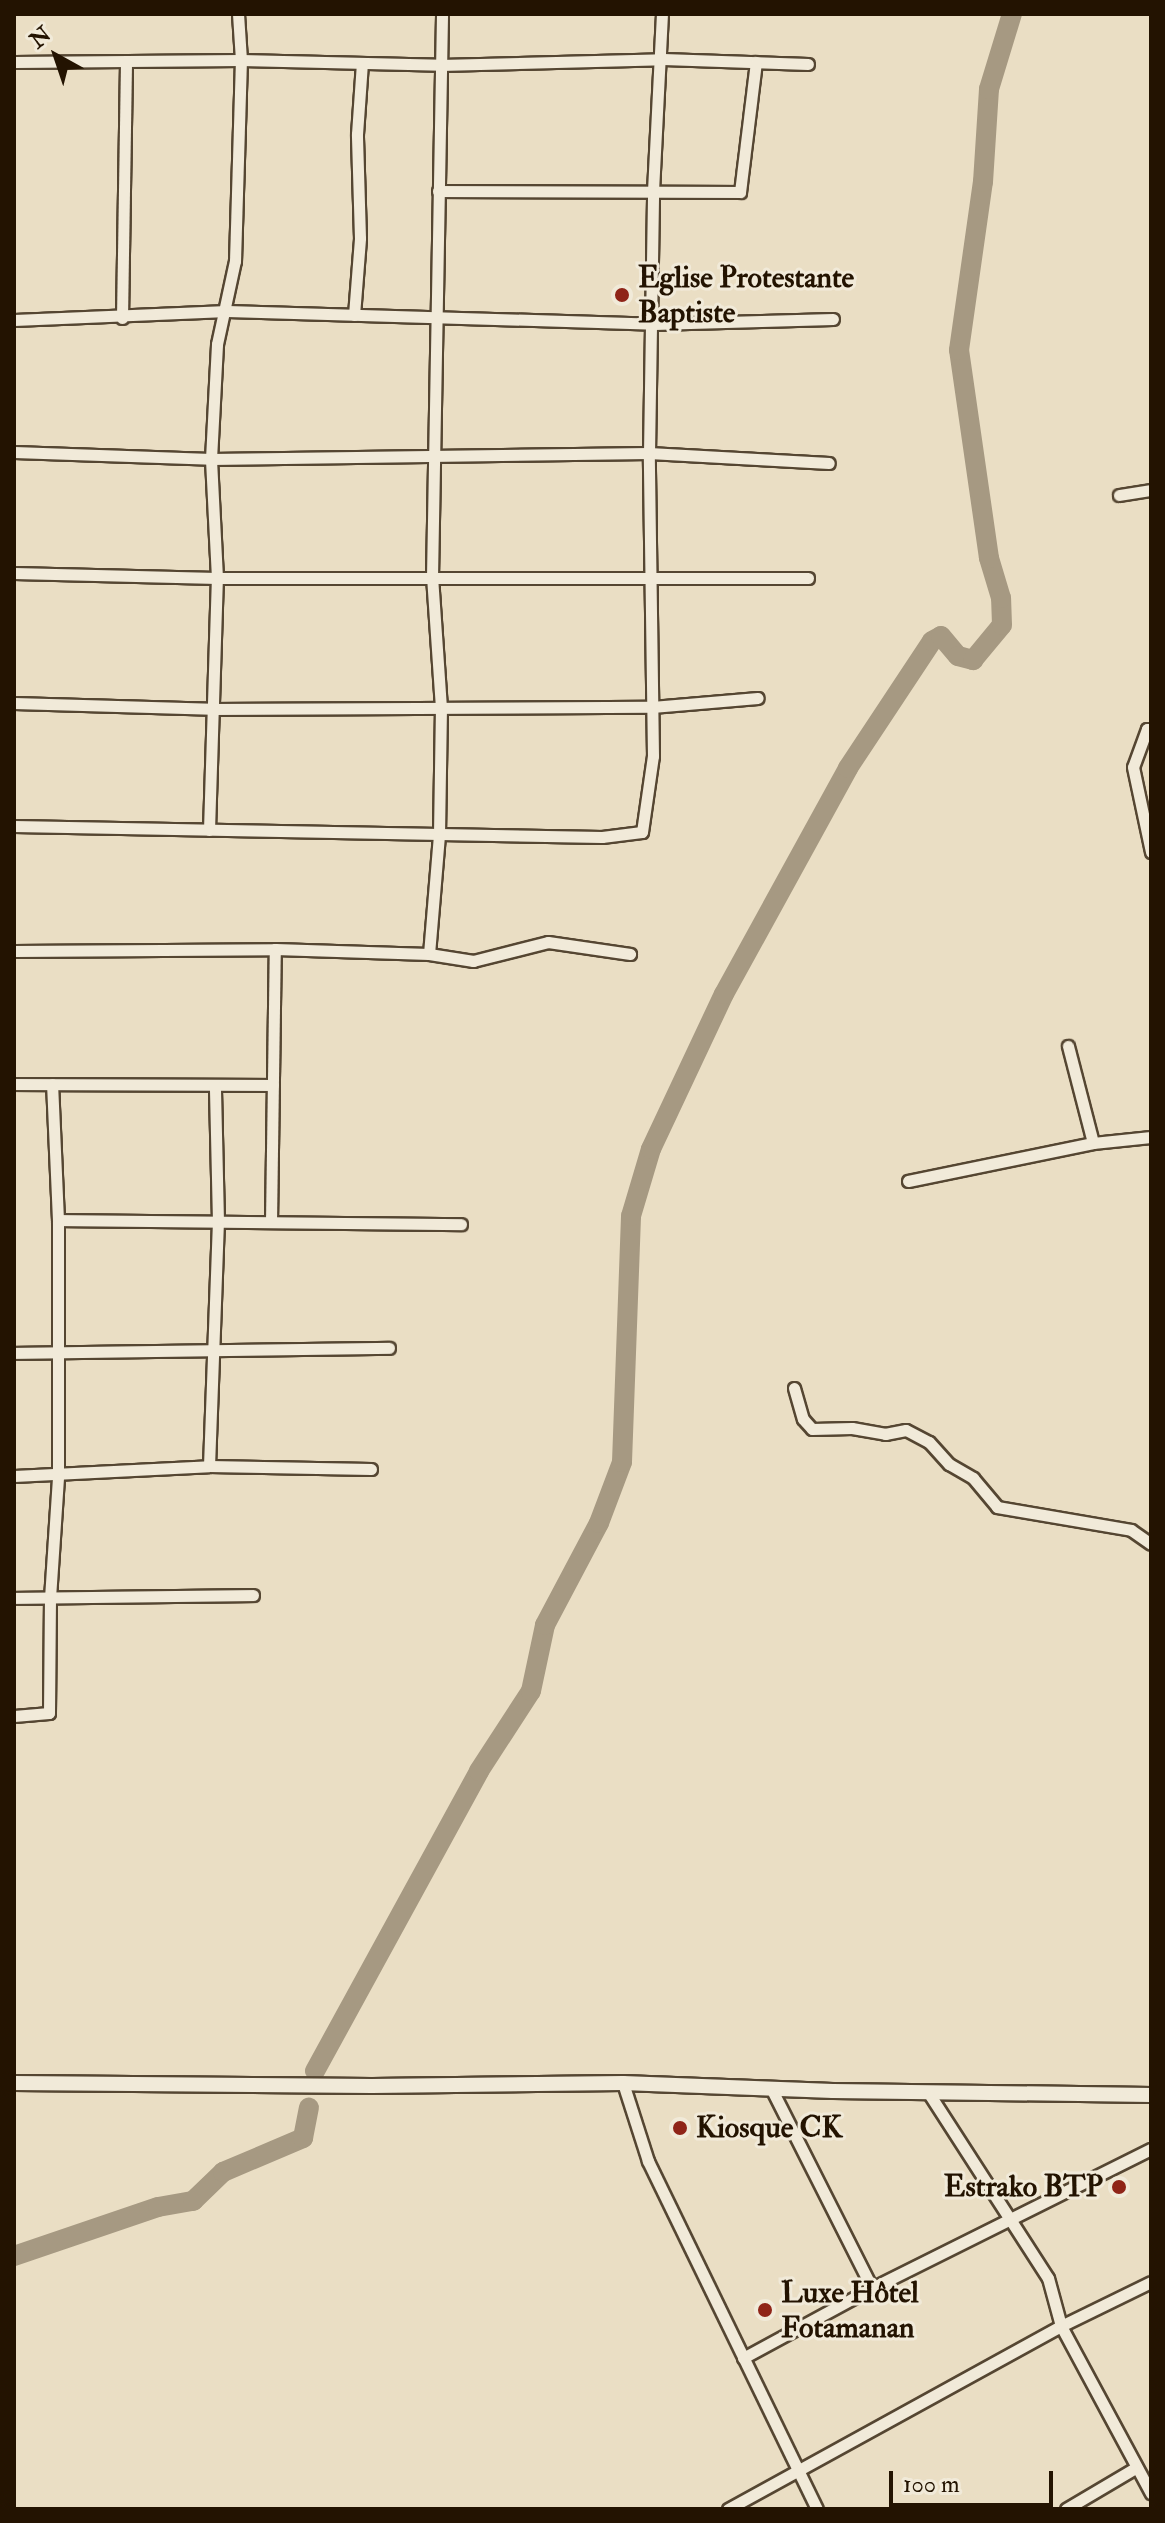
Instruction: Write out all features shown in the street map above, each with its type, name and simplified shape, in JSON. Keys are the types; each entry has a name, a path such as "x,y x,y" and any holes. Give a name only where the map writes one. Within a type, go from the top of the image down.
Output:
{"main road":[{"path":"14,2083 372,2086 623,2083 1151,2095"}],"street":[{"path":"209,830 217,578 211,459 217,344 227,311 235,261 241,60 238,14"},
{"path":"429,954 439,834 441,708 432,577 442,14"},
{"path":"14,826 602,837 642,832 653,756 649,453 654,324 653,191 663,59 662,14"},
{"path":"14,62 241,60 440,65 663,59 808,64"},
{"path":"122,318 126,62"},
{"path":"438,191 740,192 756,62"},
{"path":"354,315 360,238 357,134 362,63"},
{"path":"14,320 122,318 227,311 654,324 833,319"},
{"path":"14,452 211,459 649,453 829,463"},
{"path":"1119,495 1151,490"},
{"path":"14,573 217,578 432,577 652,581 808,578"},
{"path":"14,703 211,709 652,707 758,698"},
{"path":"1151,729 1147,729 1133,767 1151,852"},
{"path":"14,951 275,949 429,954 473,961 548,942 630,954"},
{"path":"271,1222 275,949"},
{"path":"1068,1046 1093,1143"},
{"path":"14,1084 273,1085"},
{"path":"14,1716 49,1713 50,1598 58,1476 58,1220 52,1084"},
{"path":"209,1466 218,1222 215,1085"},
{"path":"908,1181 1093,1143 1151,1137"},
{"path":"58,1220 461,1224"},
{"path":"14,1353 389,1348"},
{"path":"794,1388 803,1419 812,1429 852,1428 885,1434 906,1430 929,1442 949,1464 973,1478 997,1507 1131,1530 1151,1544"},
{"path":"14,1476 209,1466 371,1469"},
{"path":"14,1598 253,1595"},
{"path":"623,2083 648,2161 817,2509"},
{"path":"771,2088 872,2288"},
{"path":"928,2092 1048,2278 1061,2326 1151,2493"},
{"path":"743,2358 872,2288 1012,2221 1151,2149"},
{"path":"728,2509 1061,2326 1151,2282"},
{"path":"1066,2509 1137,2467"}],"waterway":[{"path":"315,2071 479,1771 531,1691 545,1625 599,1523 622,1462 631,1216 651,1149 724,994 848,768 932,641 941,636 958,656 973,660 1002,625 1001,598 989,558 959,350 983,182 989,89 1012,14"},
{"path":"14,2256 158,2207 193,2201 223,2172 303,2138 309,2108"}],"place":[{"name":"Eglise Protestante Baptiste","path":"622,295"},
{"name":"Kiosque CK","path":"680,2128"},
{"name":"Estrako BTP","path":"1119,2187"},
{"name":"Luxe Hôtel Fotamanan","path":"765,2310"}]}
